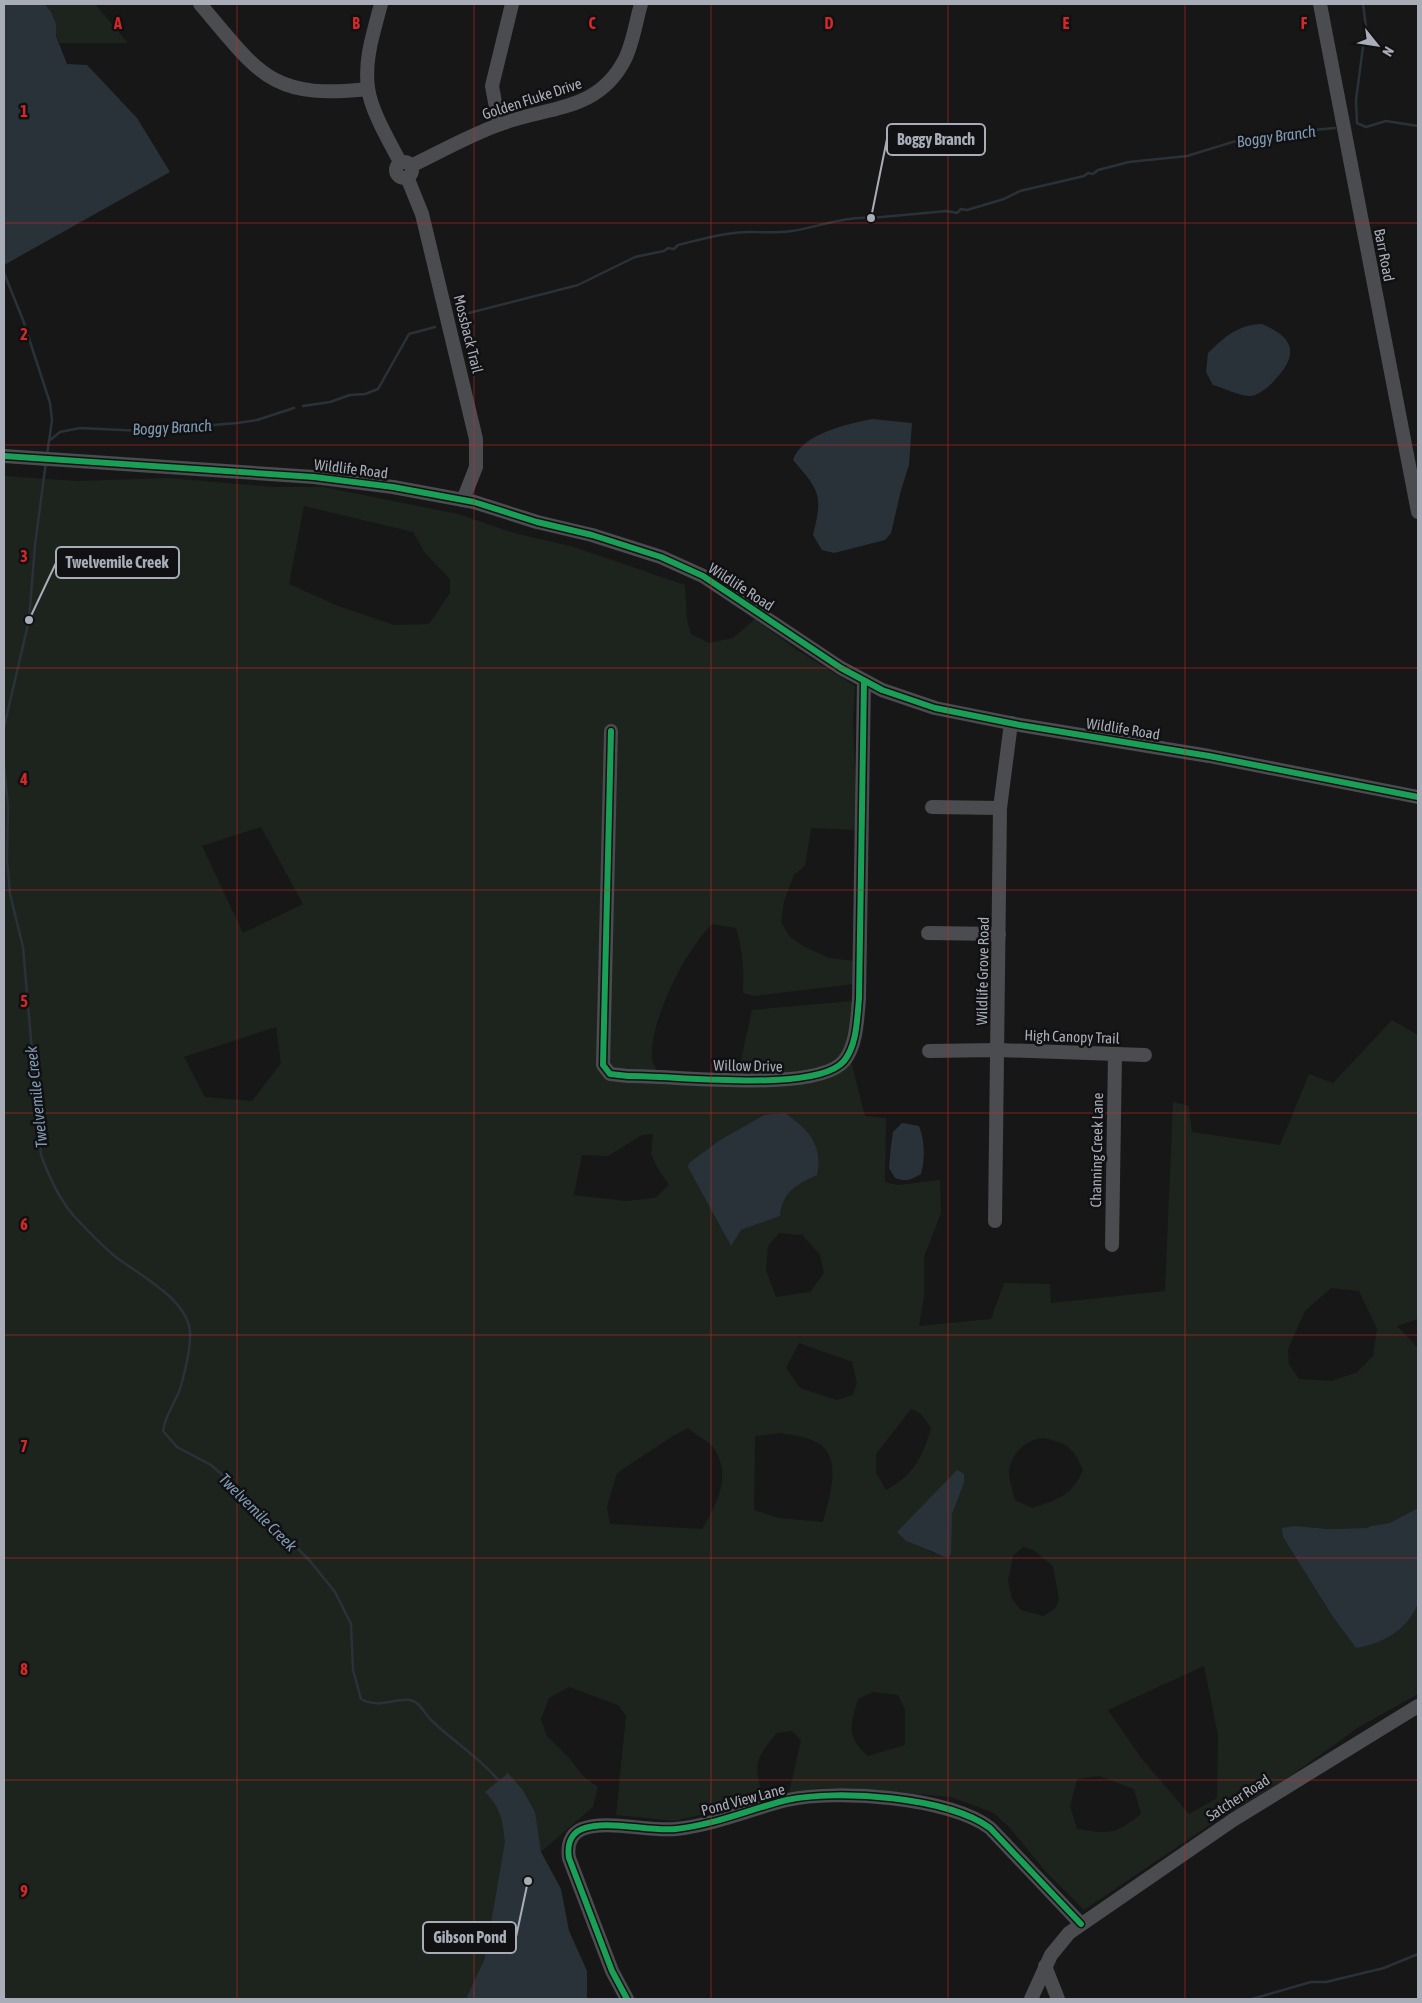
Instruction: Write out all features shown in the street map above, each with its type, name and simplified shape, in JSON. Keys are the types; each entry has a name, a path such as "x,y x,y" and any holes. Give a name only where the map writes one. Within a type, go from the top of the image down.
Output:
{"street":[{"path":"200,4 245,56 260,71 277,82 314,92 368,89"},
{"name":"Mossback Trail","path":"381,4 370,47 368,89 381,125 406,169 422,214 476,439 476,467 463,500"},
{"path":"499,124 492,86 512,4"},
{"name":"Golden Fluke Drive","path":"406,169 499,124 578,103 595,95 617,73 626,58 641,4"},
{"name":"Barr Road","path":"1320,4 1418,512"},
{"name":"Wildlife Road","path":"4,456 314,477 393,487 463,500 592,535 661,557 703,576 750,606 817,654 882,690 935,708 1011,724 1209,756 1418,797"},
{"name":"Willow Drive","path":"611,731 603,1065 610,1074 628,1076 764,1080 812,1076 829,1072 844,1061 853,1045 856,1027 860,944 864,680"},
{"name":"Wildlife Grove Road","path":"995,1220 1000,808 1011,724"},
{"path":"932,807 1000,808"},
{"path":"928,933 999,934"},
{"name":"High Canopy Trail","path":"929,1051 998,1050 1144,1055"},
{"name":"Channing Creek Lane","path":"1112,1245 1115,1055"},
{"name":"Satcher Road","path":"1081,1924 1246,1811 1418,1706"},
{"name":"Pond View Lane","path":"626,1999 612,1971 569,1858 568,1848 572,1837 576,1832 590,1827 676,1829 694,1826 786,1800 822,1795 877,1798 940,1807 975,1818 990,1828 1081,1924"},
{"path":"1031,1999 1045,1966 1059,1944 1081,1924"},
{"path":"1045,1966 1058,1999"}],"shaded area":[{"path":"4,4 45,4 56,24 56,36 67,64 87,65 137,118 170,172 4,265"},
{"path":"45,4 95,4 128,43 60,43 53,19"},
{"path":"1262,324 1282,336 1290,349 1287,364 1281,373 1265,389 1250,396 1213,385 1206,372 1208,353 1232,332"},
{"path":"872,419 912,423 909,465 891,533 885,540 834,553 822,550 813,535 818,511 817,494 809,479 793,460 798,451 816,436 839,427"},
{"path":"4,476 77,481 169,478 273,487 323,487 458,514 514,533 574,547 685,585 687,620 691,634 709,643 733,638 755,619 797,650 855,686 853,718 857,830 811,828 805,866 794,875 784,901 781,922 790,937 805,947 829,958 855,961 854,984 754,996 743,993 742,960 736,928 713,924 692,949 672,986 657,1025 652,1058 657,1072 732,1086 741,1060 752,1010 852,1001 851,1061 865,1116 886,1118 885,1182 898,1185 940,1180 941,1213 924,1257 924,1295 919,1326 991,1319 1004,1283 1050,1284 1051,1303 1165,1291 1173,1102 1189,1106 1192,1132 1280,1145 1309,1074 1333,1083 1392,1020 1418,1035 1418,1319 1397,1326 1418,1348 1418,1508 1390,1524 1367,1528 1328,1529 1295,1526 1283,1537 1333,1617 1356,1648 1409,1618 1418,1604 1418,1694 1359,1727 1289,1777 1208,1826 1084,1910 1046,1872 1010,1828 994,1813 951,1797 851,1788 820,1788 789,1793 801,1740 792,1731 777,1733 763,1750 757,1771 764,1800 674,1821 616,1815 626,1716 618,1705 569,1687 549,1698 541,1719 547,1736 570,1759 583,1776 598,1787 593,1807 541,1852 561,1889 569,1931 587,1971 587,1999 473,1988 466,1999 4,1999","holes":["304,506 413,532 425,553 450,579 450,593 429,624 394,625 338,606 289,584","261,827 303,904 243,933 202,846","276,1027 281,1063 252,1101 205,1097 184,1057","785,1113 817,1174 797,1186 787,1195 780,1216 741,1230 730,1245 711,1207 720,1140 764,1115","653,1134 651,1154 669,1185 655,1198 626,1201 574,1195 582,1155 608,1156 642,1135","779,1233 802,1235 820,1255 824,1273 810,1292 776,1297 766,1270 768,1246","1331,1288 1359,1291 1377,1329 1373,1356 1356,1373 1331,1381 1299,1379 1289,1364 1288,1349 1305,1311","799,1343 852,1362 857,1383 853,1395 837,1400 800,1388 786,1368","911,1409 921,1414 931,1428 916,1465 904,1478 886,1490 876,1472 876,1454","688,1428 713,1447 720,1460 722,1471 720,1491 717,1501 702,1529 610,1524 607,1507 617,1473","780,1433 814,1441 824,1447 832,1466 831,1489 823,1522 779,1518 754,1510 755,1436","1044,1438 1059,1442 1069,1448 1076,1456 1083,1470 1074,1486 1063,1496 1032,1508 1015,1500 1010,1483 1010,1466 1016,1454 1031,1441","964,1483 936,1554 906,1541 897,1532","1023,1547 1033,1550 1053,1566 1059,1599 1056,1608 1043,1616 1021,1610 1012,1599 1008,1581 1013,1556","1204,1666 1218,1735 1217,1798 1189,1814 1142,1759 1108,1710","873,1692 898,1695 905,1709 905,1745 868,1756 853,1736 853,1716 858,1699","1099,1776 1134,1789 1141,1814 1124,1826 1112,1831 1077,1829 1070,1806 1077,1779"]},
{"path":"785,1113 801,1125 812,1138 818,1154 817,1175 797,1186 787,1195 780,1216 741,1230 731,1246 688,1167 689,1163 720,1140 764,1115"},
{"path":"902,1123 919,1126 924,1150 921,1174 905,1180 895,1178 889,1168 893,1132"},
{"path":"957,1470 964,1474 964,1483 952,1514 951,1554 948,1558 906,1541 897,1532"},
{"path":"1418,1508 1420,1575 1417,1606 1406,1623 1392,1635 1375,1643 1356,1648 1333,1617 1283,1537 1282,1528 1295,1526 1328,1529 1367,1528 1390,1523"},
{"path":"508,1773 522,1789 535,1812 541,1852 561,1889 569,1931 587,1971 587,1999 466,1999 485,1958 505,1842 498,1809 485,1792"}],"waterway":[{"path":"1363,4 1366,27"},
{"path":"1364,39 1356,100 1357,123 1366,127 1386,121 1418,126"},
{"name":"Boggy Branch","path":"461,315 578,285 635,257 664,251 668,248 674,249 678,245 716,236 745,232 787,232 831,222 861,218 947,211 957,213 961,209 967,210 1004,199 1020,191 1084,176 1088,173 1093,174 1098,170 1129,162 1187,156 1236,141 1280,133 1335,128"},
{"name":"Twelvemile Creek","path":"4,273 23,320 50,403 52,420 47,455"},
{"name":"Boggy Branch","path":"303,406 330,402 350,395 365,394 378,389 409,334 435,327"},
{"name":"Boggy Branch","path":"50,440 60,432 80,428 142,431 237,423 257,420 294,408"},
{"name":"Twelvemile Creek","path":"4,727 29,620 35,545 46,462"},
{"name":"Twelvemile Creek","path":"4,766 8,806 7,860 10,894 23,947 41,1155 54,1186 73,1215 111,1253 150,1280 172,1299 181,1309 187,1320 190,1338 185,1369 180,1389 163,1431 177,1447 211,1465 240,1490 310,1561 335,1592 351,1624 353,1670 361,1699 374,1703 414,1701 440,1729 484,1765 500,1782"},
{"path":"1252,1999 1311,1982 1326,1982 1384,1968 1418,1954"}],"cycle path":[{"path":"4,456 314,477 393,487 474,502 537,522 592,535 661,557 703,576 841,668 882,690 935,708 1020,725 1209,756 1418,797"},
{"path":"611,731 603,1065 610,1074 628,1076 708,1080 775,1080 805,1077 828,1071 844,1061 852,1047 856,1032 859,999 864,681"},
{"path":"627,1999 612,1971 569,1858 568,1849 572,1837 578,1831 592,1826 615,1825 653,1829 676,1829 718,1820 787,1800 834,1795 892,1798 921,1803 972,1817 990,1828 1081,1924"}],"place":[{"name":"Boggy Branch","path":"871,218"},
{"name":"Twelvemile Creek","path":"29,620"},
{"name":"Gibson Pond","path":"528,1881"}]}
